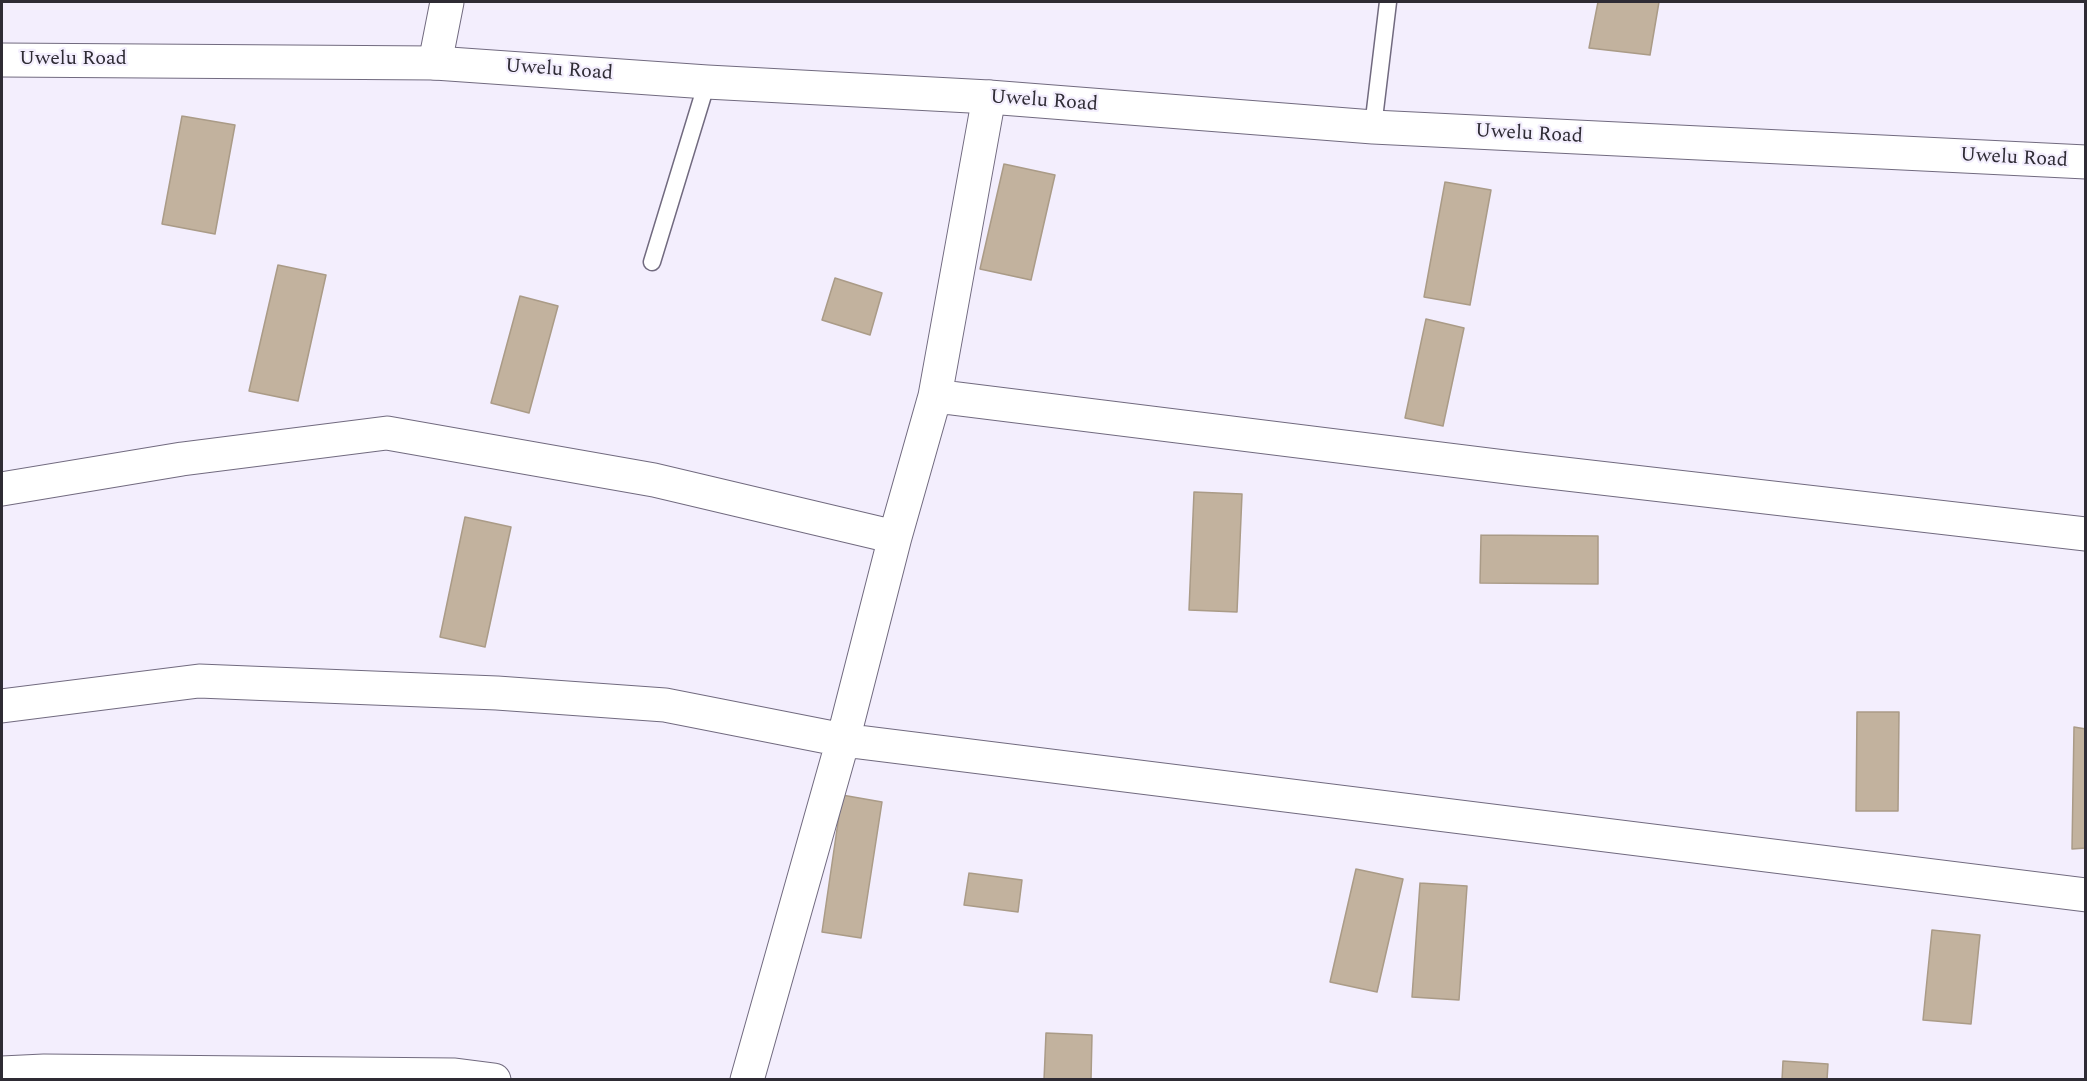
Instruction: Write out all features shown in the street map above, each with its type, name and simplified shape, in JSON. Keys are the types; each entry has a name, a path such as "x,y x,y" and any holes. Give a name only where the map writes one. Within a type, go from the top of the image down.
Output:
{"street":[{"path":"435,63 447,2"},
{"name":"Uwelu Road","path":"2,60 435,63 707,82 988,97 1373,127 2085,162"},
{"path":"747,1080 843,740 895,537 935,396 988,97"},
{"path":"935,396 1522,469 2085,534"},
{"path":"2,489 182,459 387,433 654,480 895,537"},
{"path":"2,706 199,681 497,693 665,705 843,740 2085,895"},
{"path":"2,1073 44,1071 455,1075 494,1080"}],"lane":[{"path":"1373,127 1389,2"},
{"path":"652,262 707,82"}],"building":[{"path":"1598,2 1659,2 1650,55 1589,48"},
{"path":"182,116 235,125 215,234 162,224"},
{"path":"1004,164 1055,175 1031,280 980,269"},
{"path":"1445,182 1491,190 1470,305 1424,297"},
{"path":"278,265 326,275 298,401 249,391"},
{"path":"835,278 882,293 870,335 822,320"},
{"path":"520,296 558,306 529,413 491,403"},
{"path":"1426,319 1464,328 1443,426 1405,418"},
{"path":"1194,492 1242,494 1237,612 1189,610"},
{"path":"465,517 511,527 485,647 440,637"},
{"path":"1481,535 1598,536 1598,584 1480,583"},
{"path":"1857,712 1899,712 1898,811 1856,811"},
{"path":"2074,727 2086,729 2086,848 2072,849"},
{"path":"842,795 882,802 861,938 822,932"},
{"path":"1356,869 1403,879 1377,992 1330,982"},
{"path":"969,873 1022,880 1018,912 964,905"},
{"path":"1420,883 1467,886 1459,1000 1412,997"},
{"path":"1932,930 1980,935 1971,1024 1923,1020"},
{"path":"1046,1033 1092,1035 1091,1080 1044,1080"},
{"path":"1783,1061 1828,1064 1827,1080 1782,1080"}]}
